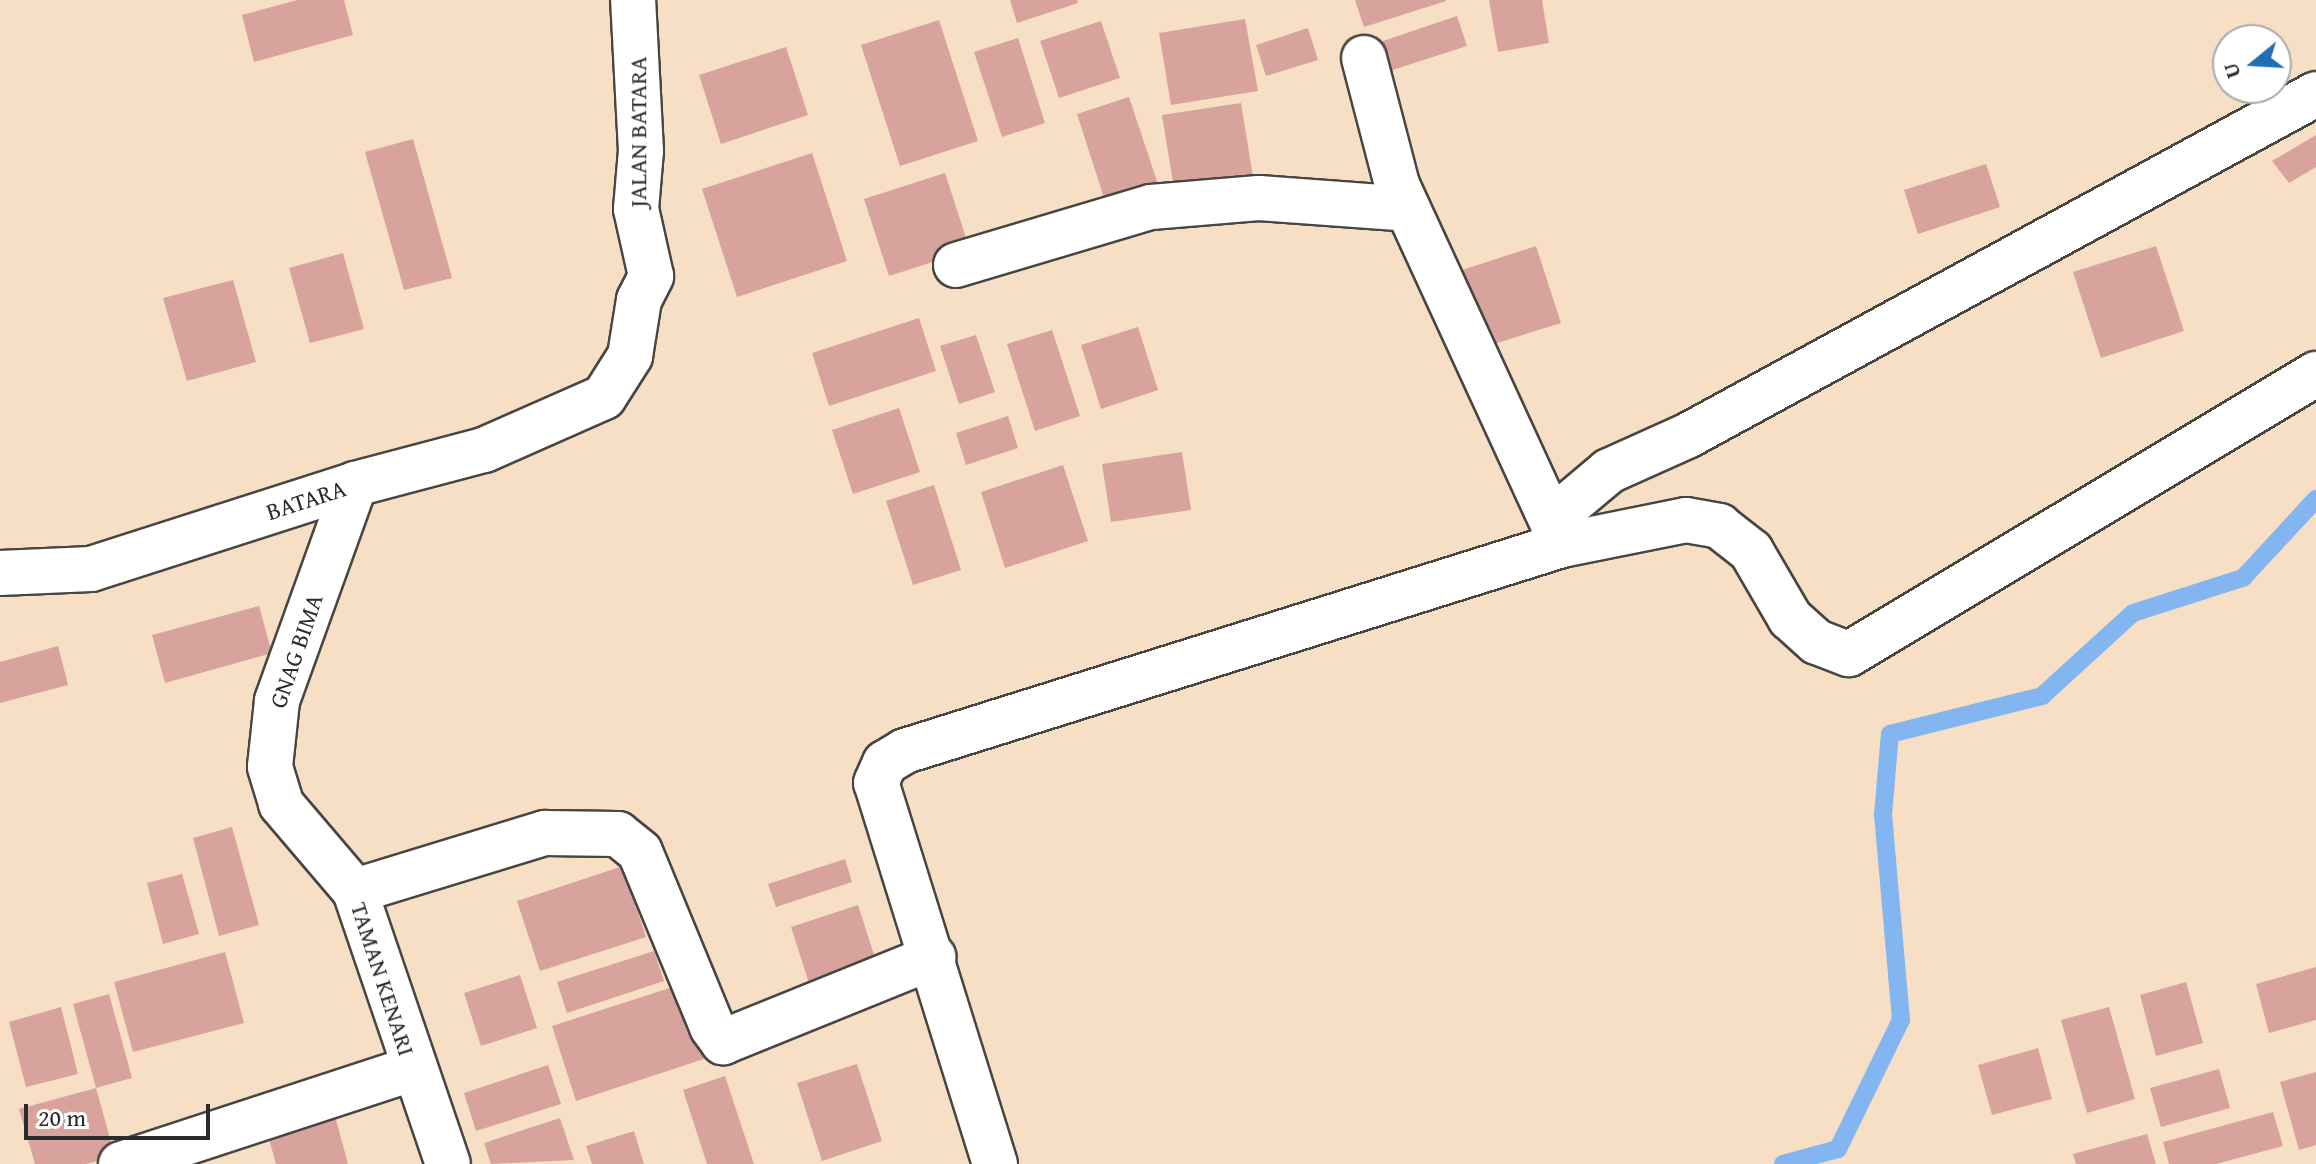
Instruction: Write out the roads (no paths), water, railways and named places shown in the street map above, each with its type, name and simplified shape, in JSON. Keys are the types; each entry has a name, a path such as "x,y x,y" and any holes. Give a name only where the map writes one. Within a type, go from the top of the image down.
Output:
{"street":[{"name":"JALAN BATARA","path":"604,397 630,356 639,300 651,276 636,209 641,151 633,0"},
{"path":"1364,58 1385,153 1558,531"},
{"path":"1558,531 1609,471 1687,436 2316,94"},
{"path":"956,265 1151,207 1259,198 1408,209"},
{"path":"995,1164 933,957 876,783 885,763 905,751 1558,531 1686,520 1719,526 1751,551 1790,618 1817,642 1849,654 2316,374"},
{"name":"BATARA","path":"0,573 91,569 355,484 484,450 604,397"},
{"name":"GNAG BIMA","path":"355,484 270,730 270,767 281,804 355,891"},
{"name":"TAMAN KENARI","path":"448,1164 411,1069 355,891 545,833 600,831 632,843 712,1027 723,1042 933,957"},
{"path":"121,1164 411,1069"}],"waterway":[{"path":"1783,1164 1838,1149 1901,1020 1883,815 1890,734 2042,696 2133,613 2243,578 2316,499"}]}
